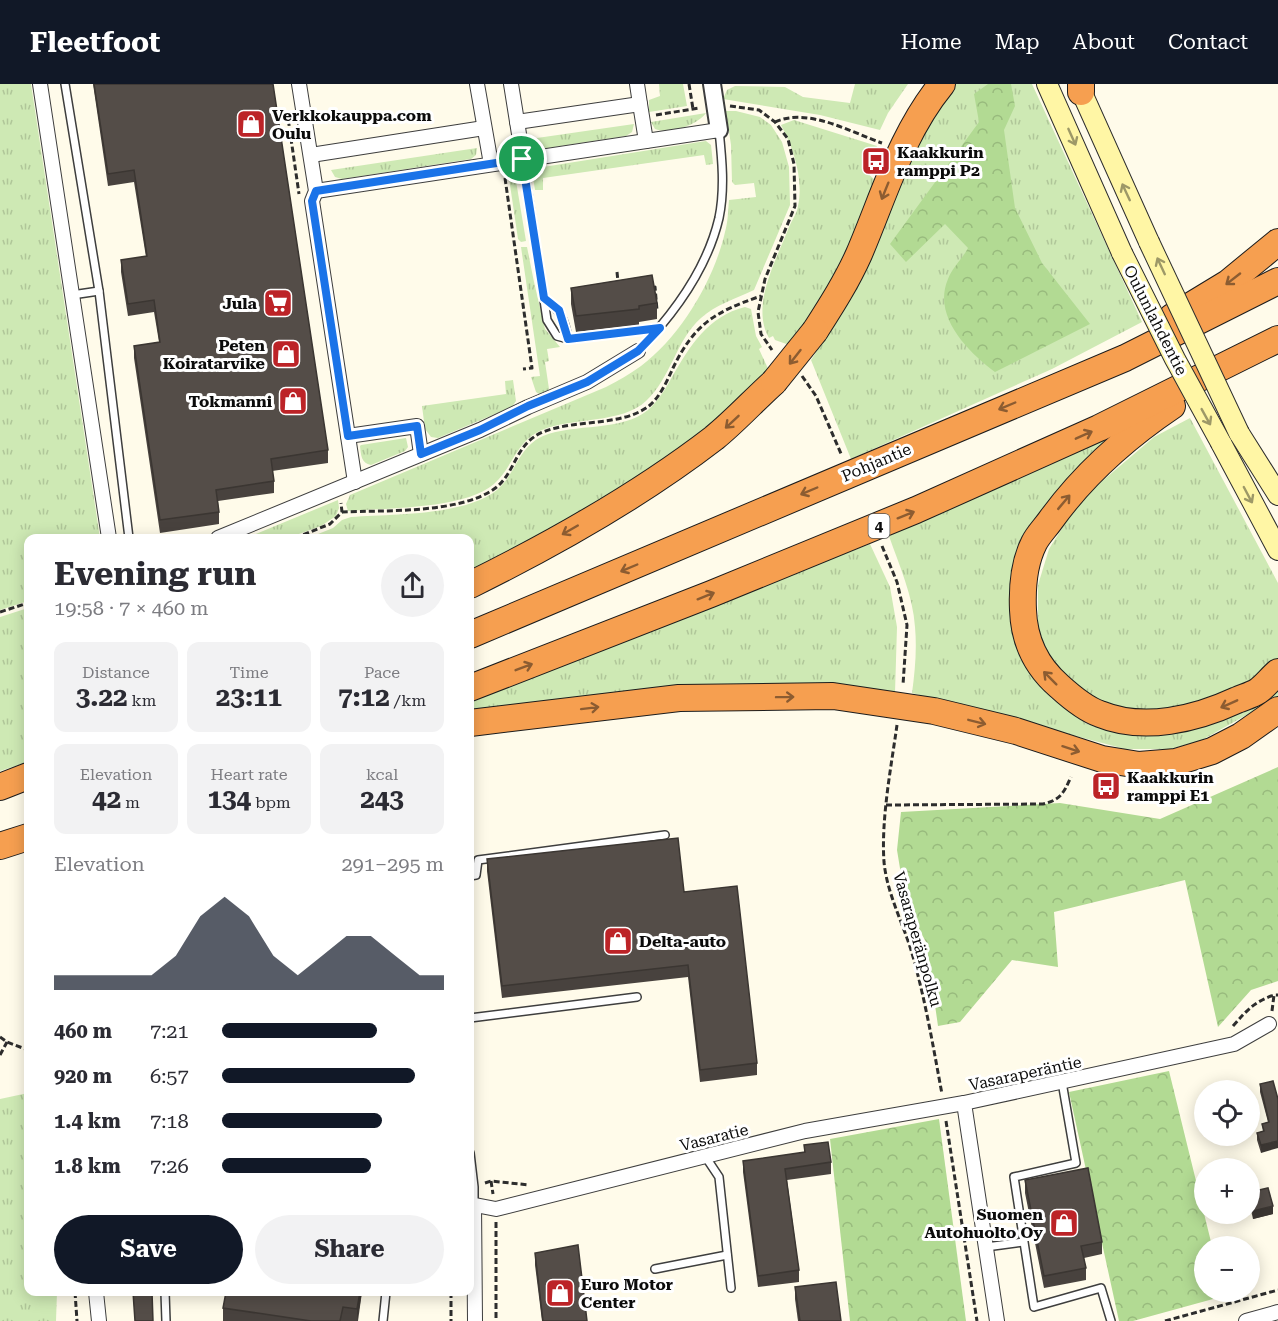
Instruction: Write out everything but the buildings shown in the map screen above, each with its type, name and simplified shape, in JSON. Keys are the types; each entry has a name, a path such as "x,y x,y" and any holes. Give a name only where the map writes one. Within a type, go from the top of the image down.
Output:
{"highway":[{"path":"474,583 625,499 677,465 715,437 774,382 837,297 858,256 914,123 927,101 942,84"},
{"path":"1061,383 1228,283 1278,242"},
{"name":"Pohjantie","path":"474,633 1061,383 1125,358 1278,281"},
{"path":"1278,341 1171,406 1134,433 1096,467 1062,503 1034,543 1026,564 1023,596 1024,624 1032,651 1045,674 1068,694 1100,714 1146,722 1184,718 1212,711 1258,691 1278,672"},
{"name":"4","path":"474,686 711,594 916,510 1099,428 1278,341"},
{"path":"474,723 679,698 833,696 934,711 1016,731 1102,759 1139,765 1176,762 1212,751 1241,736 1276,712"},
{"path":"0,789 24,778"},
{"path":"0,789 24,782"},
{"path":"0,846 24,838"}],"main road":[{"name":"Oulunlahdentie","path":"1047,84 1122,253 1175,359 1278,550"},
{"name":"Oulunlahdentie","path":"1080,87 1149,242 1239,433 1278,495"}],"street":[{"path":"40,84 108,534"},
{"path":"299,84 316,191 312,201 355,482"},
{"path":"477,84 484,128 497,163"},
{"path":"511,84 522,159"},
{"path":"637,84 646,141"},
{"path":"316,191 719,130 712,84"},
{"path":"517,122 640,104"},
{"path":"311,155 484,128"},
{"path":"228,534 480,430 528,406 587,382 638,351"},
{"path":"348,436 417,426 421,454"},
{"name":"Vasaraperäntie","path":"998,1321 964,1103 1234,1044 1269,1024"},
{"name":"Vasaratie","path":"474,1204 496,1209 805,1131 943,1100 964,1103"},
{"path":"96,1296 99,1321"},
{"path":"474,1296 475,1321"},
{"path":"1246,1321 1278,1312"}],"lane":[{"path":"65,84 99,291 129,534"},
{"path":"638,351 662,326 681,301 704,259 719,218 723,172 719,130"},
{"path":"522,159 541,286 550,327 557,336 568,339 662,326"},
{"path":"72,296 99,291"},
{"path":"544,298 559,310 568,339"},
{"path":"474,875 476,875 477,860 665,835"},
{"path":"474,1017 637,997"},
{"path":"1062,1082 1076,1163 1014,1177 1034,1307 1101,1288 1111,1321"},
{"path":"705,1156 719,1177 731,1288"},
{"path":"986,1247 1023,1242"},
{"path":"655,1269 727,1255"},
{"path":"165,1296 166,1321"},
{"path":"383,1321 386,1296"}],"path":[{"path":"342,512 440,507 467,501 494,489 507,475 516,456 528,442 543,432 575,424 594,423 627,416 649,406 663,389 683,348 702,324 729,307 761,296 795,206 794,164 788,139 775,122 759,110 737,106 693,109 689,84"},
{"path":"775,122 792,116 823,122 883,144"},
{"path":"497,163 515,245 532,368 523,369"},
{"path":"515,245 527,244 536,248"},
{"path":"617,272 618,282"},
{"path":"644,289 655,288 658,310 655,310"},
{"path":"881,543 897,582 907,625 903,690"},
{"path":"0,612 24,604"},
{"name":"Vasaraperänpolku","path":"898,718 886,805 884,862 893,904 911,949 923,996 943,1100 977,1321"},
{"path":"886,805 1043,804 1054,802 1062,794 1071,777"},
{"path":"1269,1024 1275,994 1278,995"},
{"path":"0,1037 24,1048"},
{"path":"0,1055 7,1042"},
{"path":"496,1209 496,1321"},
{"path":"1165,1321 1278,1290"},
{"path":"75,1296 77,1321"},
{"path":"451,1296 451,1321"}],"green space":[{"path":"0,84 31,84 99,534 24,534 24,602 0,610"},
{"path":"659,84 683,84 687,106 649,112 649,100 660,96"},
{"path":"855,84 908,84 888,113 880,130 820,115 723,99 727,90 735,86 785,87 803,97 850,103"},
{"path":"953,84 1032,84 1142,322 1052,369 851,459 811,360 848,303 923,129"},
{"path":"988,84 1011,84 1015,106 1004,130 1015,208 1042,263 1090,324 995,372 964,344 955,332 945,306 944,293 948,279 968,248 945,224 906,262 890,244 979,122 974,94"},
{"path":"726,111 760,117 771,125 782,142 789,167 790,205 754,290 707,313 692,327 655,392 636,408 610,417 568,423 542,430 520,447 494,484 465,498 425,506 348,511 346,504 350,495 606,387 656,354 682,323 704,288 720,250 726,228 729,200 756,197 754,183 735,185 732,182 731,145"},
{"path":"706,113 696,122 675,130 655,129 651,122"},
{"path":"794,120 877,146 866,172 874,179 865,216 828,295 792,346 775,340 773,336 769,338 762,311 772,267 798,206 800,185 796,164 790,143 781,125"},
{"path":"634,124 632,132 626,136 541,149 533,146 530,139"},
{"path":"706,141 711,145 713,164 706,165 704,155 543,178 543,190 535,190 532,171 537,168"},
{"path":"477,148 476,155 471,159 342,179 335,177 331,170"},
{"path":"509,178 514,178 516,181 526,241 521,242 518,239"},
{"path":"521,247 527,247 545,329 560,347 547,349 549,361 545,362 549,389 542,396 536,392 531,377 540,376"},
{"path":"745,307 751,309 756,336 762,347 759,349 770,373 673,458 474,575 474,534 318,534 351,517 427,512 466,505 483,499 503,484 522,454 543,436 625,422 637,417 648,410 662,394 701,334 710,325 732,311"},
{"path":"513,380 516,401 512,407 438,438 431,437 425,429 422,406 506,394 505,381"},
{"path":"1190,418 1278,583 1278,659 1258,678 1210,703 1148,712 1097,703 1069,684 1048,658 1038,626 1038,585 1049,549 1080,500 1154,437"},
{"path":"1136,422 1034,526 1026,663 1051,698 1087,724 1130,735 1200,728 1278,688 1278,697 1202,740 1171,749 1125,749 912,693 916,652 914,615 889,536"},
{"path":"406,438 408,447 405,451 371,465 362,458 361,445"},
{"path":"338,500 339,508 336,516 321,526 299,534 256,534"},
{"path":"870,544 890,587 897,627 895,693 474,715 474,698"},
{"path":"24,609 24,763 0,771 0,617"},
{"path":"1278,767 1278,981 1251,990 1218,1027 1185,880 1054,912 1058,967 1012,960 960,1022 938,1026 926,942 906,905 897,850 901,812 1060,803 1160,819"},
{"path":"1169,1071 1194,1173 1194,1224 1207,1224 1210,1236 1194,1236 1194,1302 1202,1302 1133,1321 1119,1321 1069,1092"},
{"path":"24,1094 24,1296 57,1296 56,1321 0,1321 0,1099"},
{"path":"939,1119 966,1321 850,1321 830,1139"}],"place":[{"name":"Verkkokauppa.com Oulu","path":"251,124"},
{"name":"Kaakkurin ramppi P2","path":"876,161"},
{"name":"Jula","path":"278,303"},
{"name":"Peten Koiratarvike","path":"286,354"},
{"name":"Tokmanni","path":"293,401"},
{"name":"Kaakkurin ramppi E1","path":"1106,786"},
{"name":"Delta-auto","path":"618,941"},
{"name":"Suomen Autohuolto Oy","path":"1064,1223"},
{"name":"Euro Motor Center","path":"560,1293"}],"route":[{"path":"522,159 544,298 559,310 568,339 660,328 638,351 587,382 421,454 417,426 348,436 312,201 316,191 522,159"}]}
